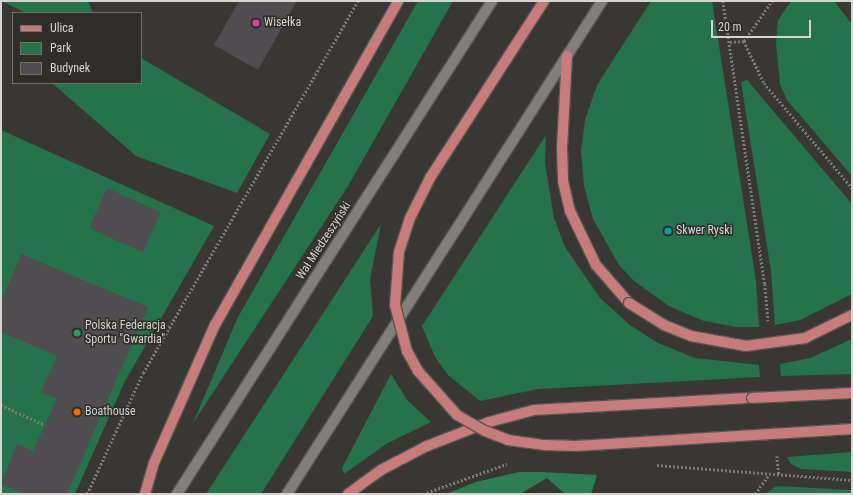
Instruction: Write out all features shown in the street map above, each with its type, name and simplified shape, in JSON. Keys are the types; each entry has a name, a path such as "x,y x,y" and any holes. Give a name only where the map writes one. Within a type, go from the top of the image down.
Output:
{"main road":[{"path":"145,494 154,463 216,325 398,1"},
{"name":"Wał Miedzeszyński","path":"177,494 492,1"},
{"path":"544,1 430,178 410,218 399,252 395,305 407,351 418,371 457,415 485,431 508,440 545,445 576,446 852,430"},
{"path":"287,494 602,1"},
{"path":"567,56 562,148 564,181 570,211 596,265 629,303 664,325 691,336 746,346 805,338 852,315"},
{"path":"348,494 381,470 427,446 489,422 534,410 852,393"}],"path":[{"path":"87,494 143,373 358,1"},
{"path":"723,1 765,284 768,330"},
{"path":"744,41 772,1"},
{"path":"730,42 744,41"},
{"path":"744,41 764,83 852,188"},
{"path":"1,405 45,425"},
{"path":"777,452 779,476 852,480"},
{"path":"755,494 768,476"}],"green space":[{"path":"1,1 88,1 93,12 24,12"},
{"path":"418,1 453,1 348,186 193,423 238,317"},
{"path":"651,1 712,1 756,281 759,327 736,327 704,321 669,306 634,281 619,265 593,219 584,186 581,151 585,120 597,85"},
{"path":"791,1 834,1 852,24 852,176 787,100 780,84 776,43 778,20"},
{"path":"142,59 270,134 237,193 136,156 53,84 142,84"},
{"path":"747,80 852,204 852,294 800,320 775,325 771,271 741,82"},
{"name":"Polska Federacja Sportu \"Gwardia\"","path":"1,130 214,226 124,383 75,494 1,494"},
{"path":"546,135 545,163 554,218 565,247 600,298 630,325 658,343 695,358 759,365 760,377 538,389 480,401 448,375 435,357 422,326"},
{"path":"381,224 370,279 373,316 261,494 206,494"},
{"path":"852,339 852,374 781,376 780,364 810,358"},
{"path":"391,374 407,400 431,422 386,444 344,474 342,468"},
{"path":"852,452 852,472 801,469 791,464 787,457"},
{"path":"519,472 597,475 591,494 565,494 547,478 520,494 446,494 476,482"},
{"path":"776,486 852,490 852,494 765,494"}],"building":[{"name":"Wisełka","path":"239,1 297,1 258,70 214,45"},
{"path":"107,188 161,212 143,252 89,228"},
{"path":"21,254 148,307 67,494 23,494 1,484 17,444 33,451 57,399 41,392 57,356 1,332 1,302"}],"place":[{"name":"Wisełka","path":"256,23"},
{"name":"Skwer Ryski","path":"668,231"},
{"name":"Polska Federacja Sportu \"Gwardia\"","path":"77,333"},
{"name":"Boathouse","path":"77,412"}]}
